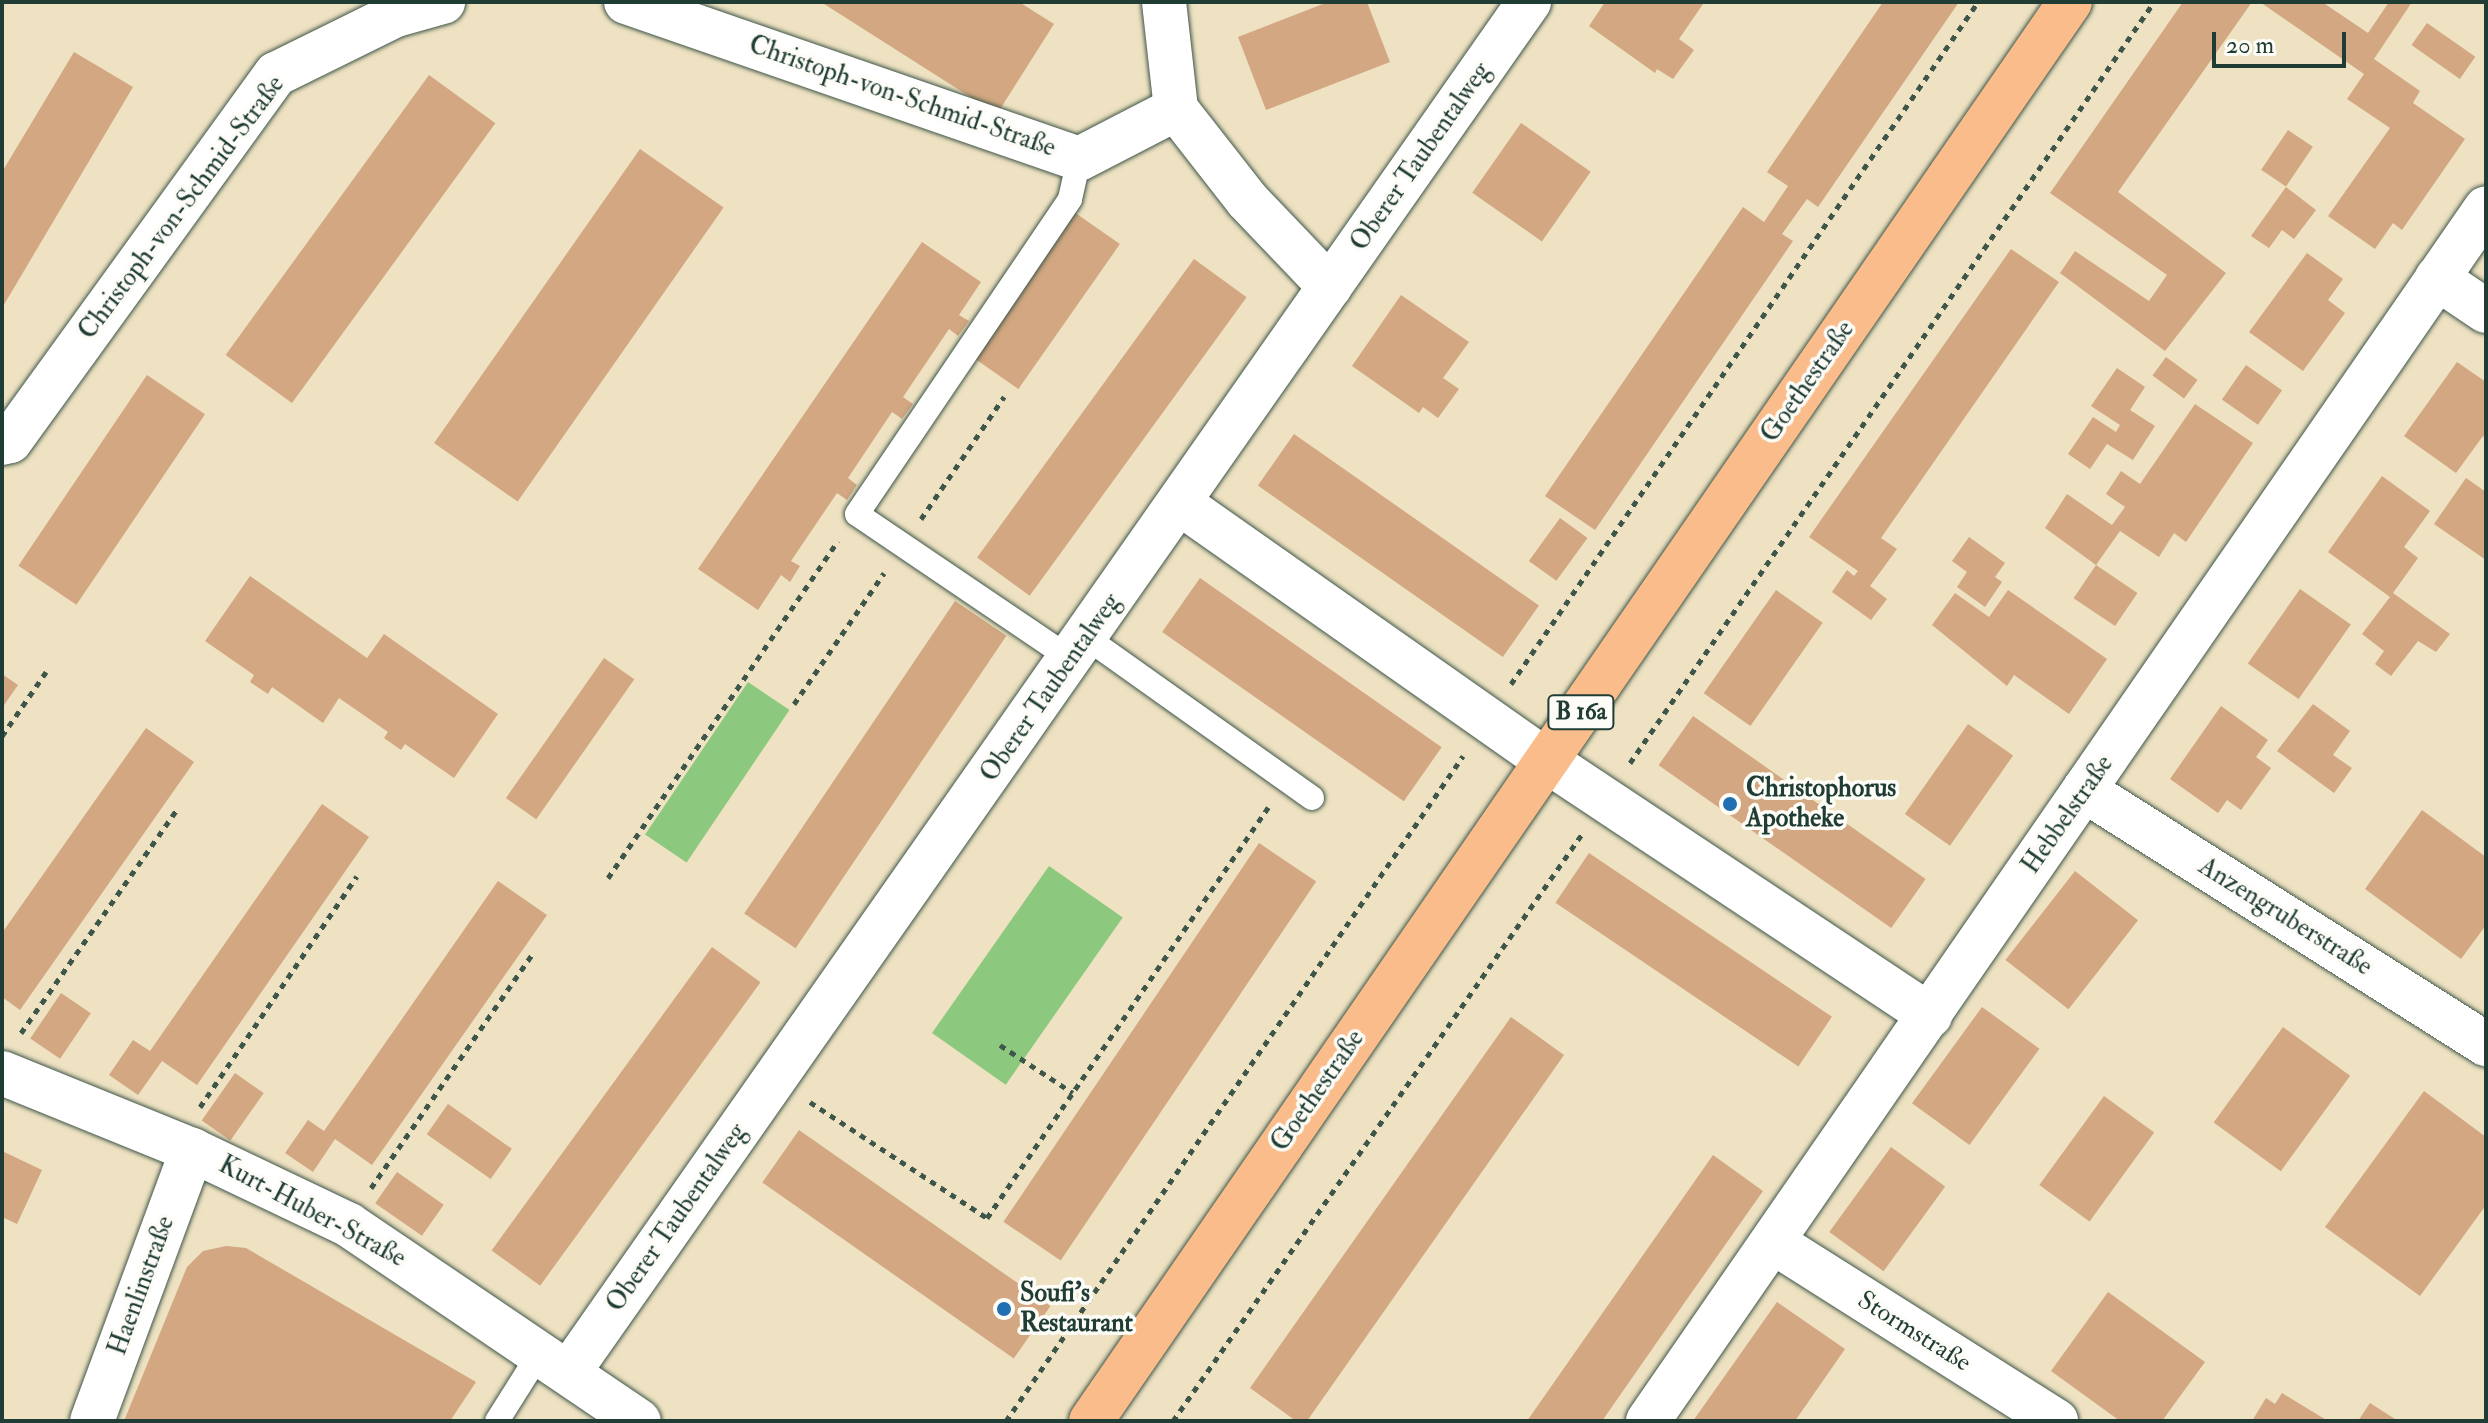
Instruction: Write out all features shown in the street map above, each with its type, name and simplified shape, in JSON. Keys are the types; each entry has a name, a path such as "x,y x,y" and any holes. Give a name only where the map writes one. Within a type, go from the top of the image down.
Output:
{"main road":[{"name":"Goethestraße","path":"1091,1421 2070,2"}],"street":[{"name":"Christoph-von-Schmid-Straße","path":"2,443 10,441 276,74 396,15 443,2"},
{"name":"Christoph-von-Schmid-Straße","path":"626,2 1079,159 1176,109"},
{"path":"1164,2 1176,109 1247,200 1330,287"},
{"name":"Oberer Taubentalweg","path":"555,1362 774,1079 1181,504 1529,2"},
{"name":"Hebbelstraße","path":"1648,1421 2486,208"},
{"path":"2437,278 2486,311"},
{"path":"1181,504 1547,761 1930,1015"},
{"name":"Anzengruberstraße","path":"2084,790 2486,1044"},
{"name":"Kurt-Huber-Straße","path":"2,1073 186,1149 349,1225 639,1421"},
{"name":"Haenlinstraße","path":"92,1421 186,1149"},
{"name":"Stormstraße","path":"1773,1242 2056,1421"}],"lane":[{"path":"1079,159 1070,199 857,514 1079,648 1312,798"},
{"path":"497,1421 555,1362"}],"path":[{"path":"1006,1421 1978,2"},
{"path":"1173,1421 2154,2"},
{"path":"608,878 857,514"},
{"path":"2,736 46,672"},
{"path":"774,1079 987,1218 1286,779"},
{"path":"2,1073 15,1042 176,811"},
{"path":"186,1149 191,1119 357,876"},
{"path":"349,1225 534,952"},
{"path":"1000,1045 1073,1093"}],"green space":[{"path":"748,682 789,710 687,863 645,835"},
{"path":"1049,866 1123,918 1006,1085 932,1033"}],"building":[{"path":"821,2 1019,2 1054,24 997,114"},
{"path":"1328,2 1367,2 1390,62 1266,110 1238,37"},
{"path":"1605,2 1703,4 1679,39 1694,50 1673,79 1657,69 1655,73 1589,26"},
{"path":"1883,2 1959,2 1818,207 1807,199 1782,234 1793,241 1595,530 1545,496 1743,207 1764,222 1788,186 1767,172"},
{"path":"2183,2 2252,2 2118,192 2226,273 2165,351 2060,273 2075,251 2149,301 2167,275 2050,193"},
{"path":"2260,2 2322,2 2368,33 2389,2 2412,2 2374,59 2420,91 2413,103 2465,139 2402,230 2393,223 2375,249 2328,216 2390,128 2347,99 2364,74"},
{"path":"2427,23 2475,57 2460,79 2412,45"},
{"path":"74,52 133,87 2,308 2,172"},
{"path":"429,75 495,123 292,403 226,355"},
{"path":"1521,123 1591,172 1542,241 1472,193"},
{"path":"2288,130 2313,147 2286,187 2261,170"},
{"path":"640,149 724,208 518,502 434,443"},
{"path":"2286,187 2316,210 2294,239 2282,230 2269,248 2251,236"},
{"path":"1074,212 1120,244 1018,389 972,357"},
{"path":"922,242 981,282 959,315 969,321 958,336 949,329 903,397 913,404 902,419 892,412 848,478 857,485 847,500 837,493 791,561 800,566 790,582 781,575 758,610 698,569"},
{"path":"2011,249 2059,282 1881,538 1897,549 1870,586 1887,599 1871,620 1832,592 1847,570 1854,576 1858,571 1809,537"},
{"path":"2307,253 2343,279 2328,300 2345,313 2303,371 2249,332"},
{"path":"1194,259 1247,297 1030,596 977,558"},
{"path":"1401,295 1469,342 1443,378 1459,389 1438,418 1423,407 1419,413 1352,366"},
{"path":"2166,357 2198,380 2184,399 2152,376"},
{"path":"2457,362 2486,382 2486,438 2483,436 2456,473 2404,436"},
{"path":"2246,365 2282,390 2258,425 2222,399"},
{"path":"2117,368 2145,387 2130,410 2155,426 2133,460 2107,444 2090,469 2068,454 2093,417 2116,432 2120,425 2091,406"},
{"path":"147,375 205,414 76,605 18,566"},
{"path":"2195,404 2253,443 2186,542 2174,533 2159,557 2120,531 2096,565 2045,528 2067,494 2112,525 2125,507 2106,494 2121,471 2140,484"},
{"path":"1294,434 1539,605 1503,657 1258,486"},
{"path":"2382,476 2430,511 2404,547 2418,558 2393,593 2450,634 2436,652 2418,641 2391,676 2375,664 2384,651 2362,634 2390,597 2328,552"},
{"path":"2466,478 2486,492 2486,560 2434,524"},
{"path":"1560,518 1588,538 1556,581 1529,561"},
{"path":"1969,537 2005,563 1995,577 2002,582 1985,607 1957,587 1967,572 1952,561"},
{"path":"2096,565 2137,593 2115,626 2074,598"},
{"path":"250,576 367,658 384,634 498,714 454,778 405,744 401,750 384,738 388,732 339,698 323,723 272,687 268,694 250,682 254,675 205,641"},
{"path":"1200,578 1442,747 1404,801 1162,632"},
{"path":"2300,589 2351,625 2299,699 2248,664"},
{"path":"1776,590 1823,623 1750,726 1704,693"},
{"path":"2008,590 2107,659 2069,714 2014,675 2007,686 1932,625 1955,593 1989,617"},
{"path":"955,601 1006,636 796,948 744,914"},
{"path":"604,658 634,679 536,819 506,798"},
{"path":"2,674 18,685 2,708"},
{"path":"2313,704 2350,731 2333,755 2352,768 2334,793 2277,751"},
{"path":"2221,706 2268,740 2256,757 2271,768 2241,810 2227,800 2218,813 2170,779"},
{"path":"1693,716 1926,879 1891,928 1659,765"},
{"path":"1968,724 2013,756 1950,846 1905,814"},
{"path":"146,728 194,762 20,1010 2,997 2,933"},
{"path":"322,804 369,837 197,1085 162,1061 138,1095 109,1075 133,1040 150,1051"},
{"path":"2422,810 2486,857 2486,925 2461,959 2365,889"},
{"path":"1259,843 1316,882 1061,1260 1003,1222"},
{"path":"1589,853 1832,1017 1798,1067 1555,903"},
{"path":"2075,871 2138,920 2068,1009 2005,960"},
{"path":"498,881 547,915 372,1165 335,1139 313,1172 285,1153 308,1120 324,1131"},
{"path":"712,947 761,982 540,1286 492,1250"},
{"path":"61,993 91,1013 60,1059 30,1039"},
{"path":"1982,1007 2039,1049 1969,1145 1912,1103"},
{"path":"1511,1017 1564,1055 1307,1421 1296,1421 1250,1388"},
{"path":"2283,1027 2350,1076 2281,1171 2214,1122"},
{"path":"235,1073 264,1093 230,1141 202,1121"},
{"path":"2424,1091 2486,1137 2486,1205 2420,1296 2325,1227"},
{"path":"2104,1096 2154,1132 2090,1221 2039,1185"},
{"path":"448,1104 512,1149 491,1179 427,1134"},
{"path":"799,1130 1050,1306 1014,1359 762,1182"},
{"path":"1891,1147 1945,1186 1883,1271 1829,1232"},
{"path":"2,1151 42,1170 17,1224 2,1217"},
{"path":"1713,1155 1763,1191 1602,1421 1527,1421"},
{"path":"397,1172 444,1205 422,1236 375,1203"},
{"path":"226,1246 246,1248 476,1382 450,1421 124,1421 187,1267 203,1251"},
{"path":"2108,1292 2205,1362 2162,1421 2120,1421 2051,1371"},
{"path":"1777,1302 1845,1349 1795,1421 1693,1421"},
{"path":"2282,1393 2328,1421 2252,1421 2266,1398 2275,1404"},
{"path":"2370,1403 2398,1421 2358,1421"}],"place":[{"name":"Christophorus Apotheke","path":"1730,804"},
{"name":"Soufi's Restaurant","path":"1004,1309"}]}
